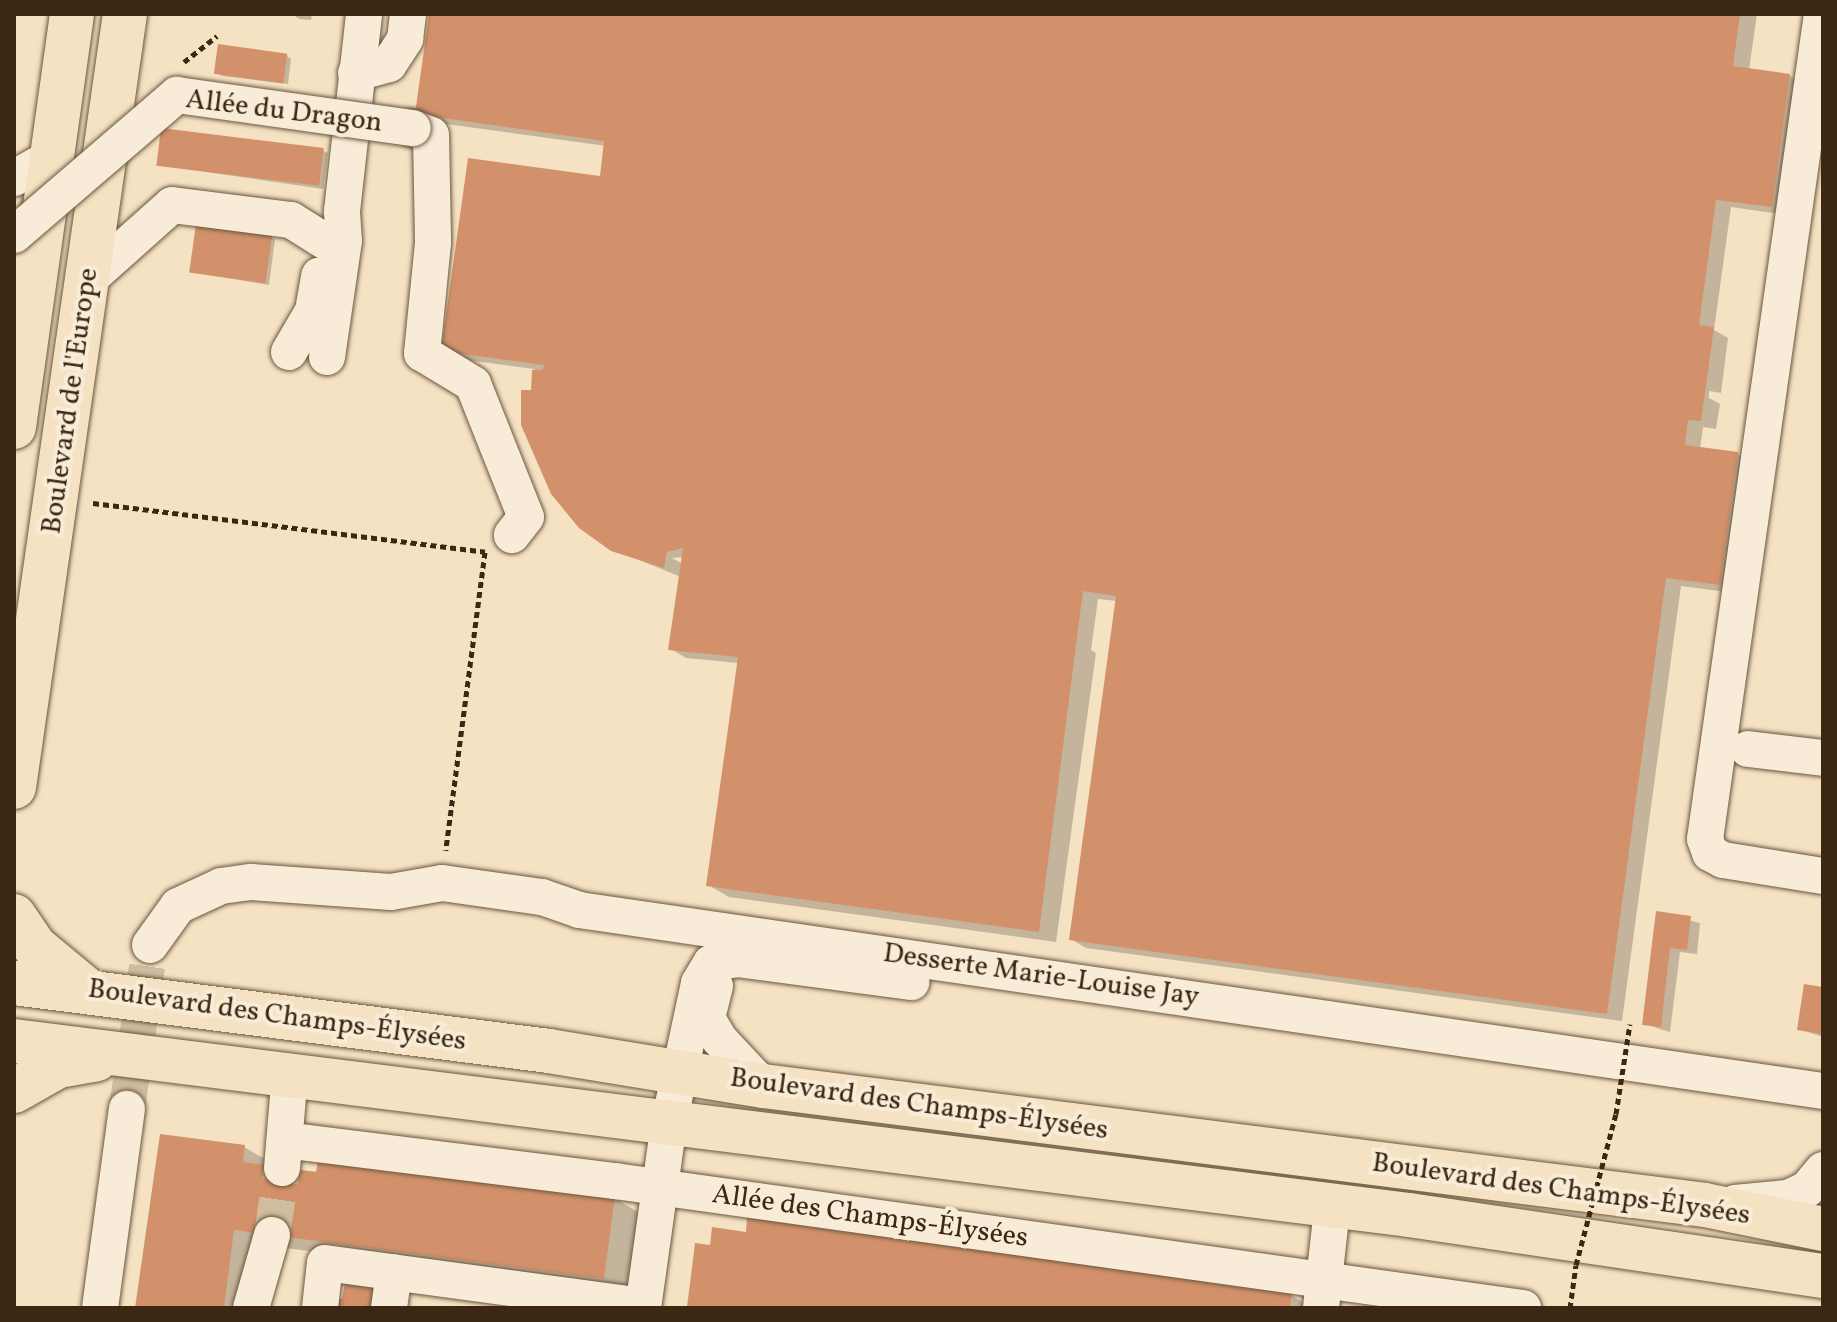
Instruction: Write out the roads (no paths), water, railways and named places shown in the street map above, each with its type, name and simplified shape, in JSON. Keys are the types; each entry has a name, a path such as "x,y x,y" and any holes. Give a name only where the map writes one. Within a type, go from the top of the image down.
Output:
{"main road":[{"name":"Boulevard de l'Europe","path":"14,427 17,369 72,14"},
{"name":"Boulevard de l'Europe","path":"14,787 125,14"},
{"path":"14,916 35,947 87,990"},
{"name":"Boulevard des Champs-Élysées","path":"14,983 87,990 763,1086 1705,1205 1823,1229"},
{"name":"Boulevard des Champs-Élysées","path":"14,1041 119,1057 290,1072 1332,1208 1823,1276"},
{"path":"14,1091 58,1066 119,1057"}],"street":[{"path":"289,352 313,311 334,227 364,14"},
{"path":"356,73 389,64 405,39 408,14"},
{"path":"1822,14 1705,839 1710,853 1723,860 1823,876"},
{"name":"Allée du Dragon","path":"14,235 177,95 413,128 431,135 433,243 422,353 473,384 526,517 512,535"},
{"path":"14,178 52,157"},
{"path":"89,279 172,205 334,227 344,241 327,357"},
{"path":"1748,749 1823,758"},
{"name":"Desserte Marie-Louise Jay","path":"150,945 178,906 221,886 251,882 391,892 442,883 542,897 579,910 1819,1091"},
{"path":"320,1308 325,1263 643,1307 669,1123 699,983 711,963 738,959 911,982"},
{"path":"763,1086 719,1039 707,1018 711,990 721,979 877,997 900,991 947,962"},
{"name":"Allée des Champs-Élysées","path":"290,1072 284,1154 659,1187 1323,1294 1523,1308"},
{"path":"100,1308 127,1109"},
{"path":"1705,1205 1788,1198 1807,1189 1823,1170"},
{"path":"1323,1294 1332,1208"},
{"path":"251,1308 272,1235"},
{"path":"389,1308 394,1272"}],"tunnel":[{"path":"127,1109 150,945"},
{"path":"272,1235 282,1168"}]}
